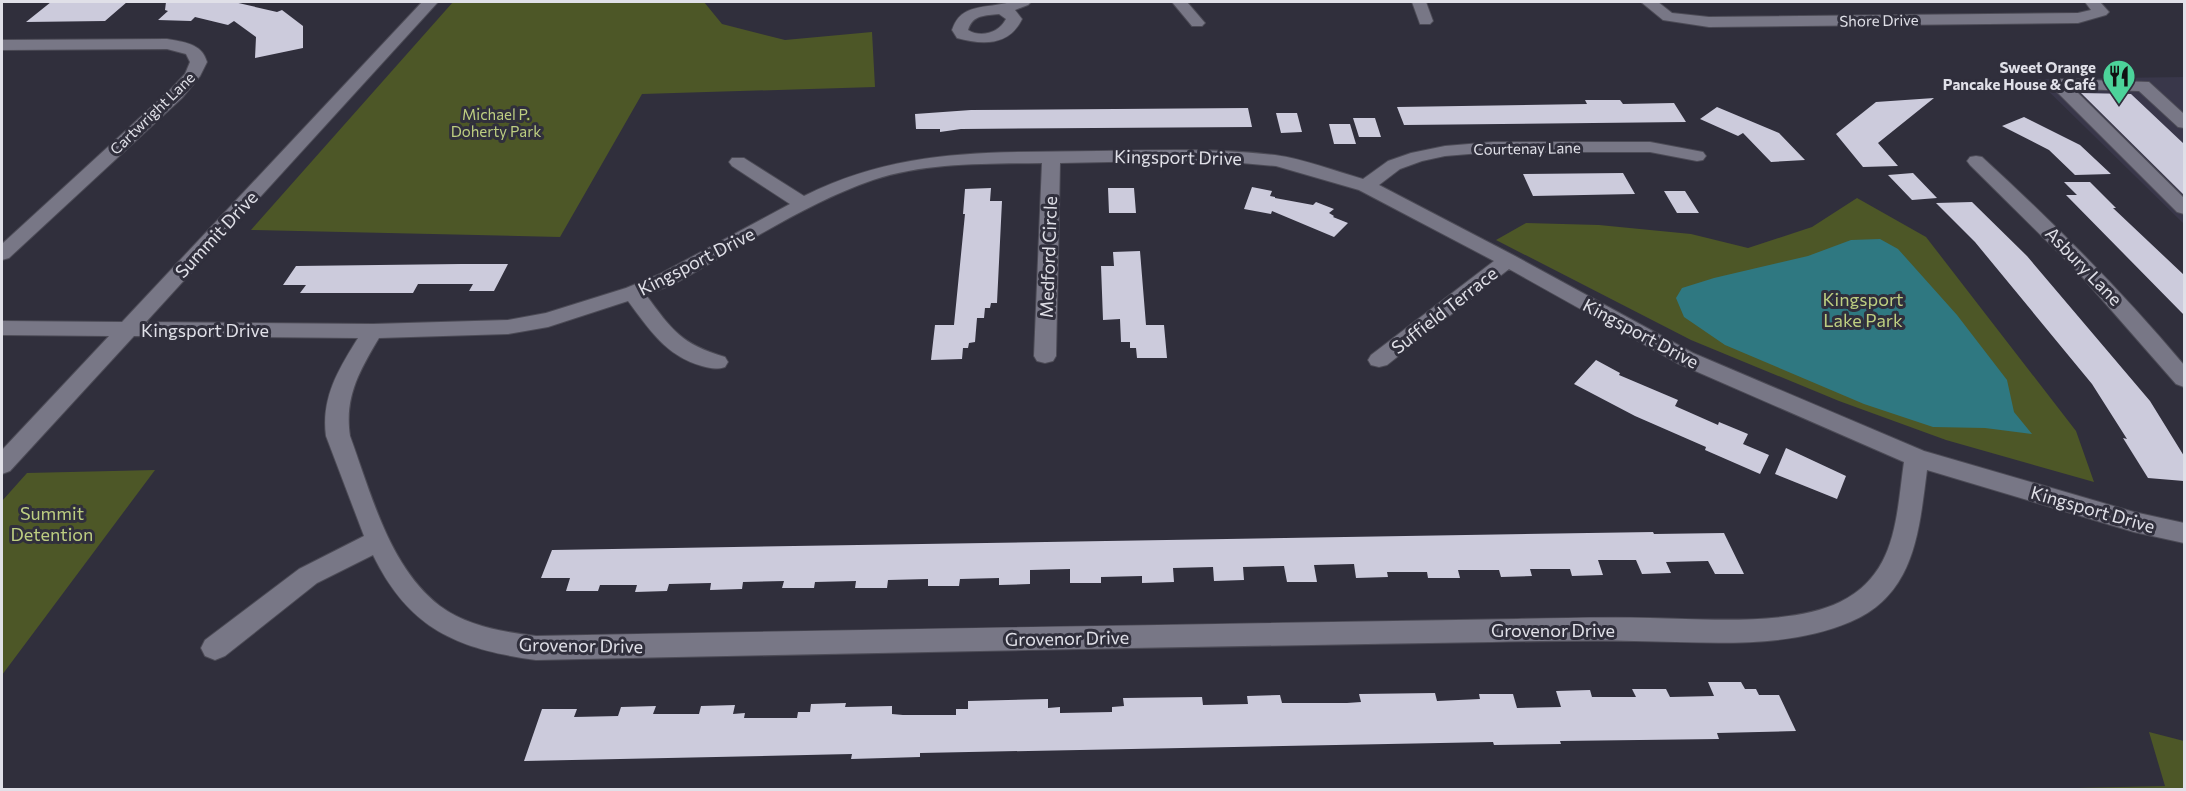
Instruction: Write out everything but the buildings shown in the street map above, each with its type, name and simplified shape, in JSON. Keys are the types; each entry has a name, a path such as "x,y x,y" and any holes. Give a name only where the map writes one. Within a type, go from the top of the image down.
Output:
{"street":[{"name":"Summit Drive","path":"2,465 430,2"},
{"path":"1002,9 1023,2"},
{"path":"1179,2 1197,23"},
{"path":"1419,2 1425,21"},
{"name":"Shore Drive","path":"1649,2 1668,16 1709,22 2078,18 2101,12 2092,2"},
{"path":"1883,8 1895,20"},
{"name":"Cartwright Lane","path":"2,45 167,44 191,49 198,54 199,60 198,68 192,78 176,94 2,254"},
{"path":"2184,123 2143,86 2060,84 2184,208"},
{"name":"Courtenay Lane","path":"1366,186 1394,165 1445,151 1493,147 1650,147 1697,156"},
{"name":"Kingsport Drive","path":"2,328 373,331 508,327 548,320 633,293 697,263 802,204 870,175 915,165 972,158 1208,155 1245,157 1277,161 1366,186 1685,358 1917,458 2134,522 2184,533"},
{"name":"Medford Circle","path":"1046,356 1051,157"},
{"name":"Asbury Lane","path":"1976,160 2069,250 2139,324 2184,379"},
{"path":"738,162 802,204"},
{"name":"Suffield Terrace","path":"1379,360 1508,261"},
{"path":"633,293 670,342 695,358 717,362"},
{"name":"Grovenor Drive","path":"373,331 345,377 339,392 334,419 338,436 378,540 402,581 415,599 431,614 478,636 536,648 1535,629 1741,629 1819,620 1865,602 1888,580 1902,553 1917,458"},
{"path":"215,648 308,576 378,540"}],"shaded area":[{"path":"2184,77 2184,224 2036,79"}],"green space":[{"name":"Michael P. Doherty Park","path":"453,2 704,2 722,24 785,40 872,32 875,87 642,94 560,237 251,230"},
{"name":"Kingsport Lake Park","path":"1857,198 1926,237 2076,431 2094,482 1946,440 1839,401 1691,340 1496,240 1526,223 1599,225 1691,234 1748,248 1812,227"},
{"name":"Summit Detention","path":"155,470 2,675 2,501 27,473"},
{"path":"2149,732 2184,741 2184,789 2028,789 2165,786"}],"water":[{"path":"1880,239 1898,249 1957,315 2007,380 2014,412 2032,434 1985,428 1933,427 1864,404 1725,345 1684,317 1676,298 1682,288 1714,278 1808,256 1851,240"}],"place":[{"name":"Sweet Orange Pancake House & Café","path":"2119,105"}]}
